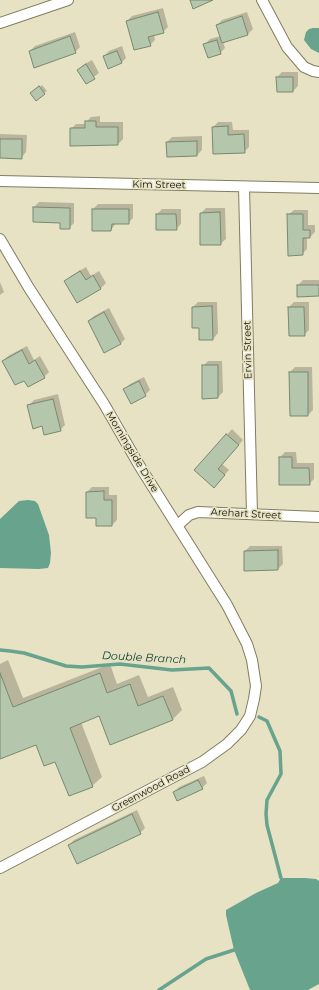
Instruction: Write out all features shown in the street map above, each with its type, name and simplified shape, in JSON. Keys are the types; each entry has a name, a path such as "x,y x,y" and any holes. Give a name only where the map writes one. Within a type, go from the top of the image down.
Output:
{"street":[{"path":"0,23 68,0"},
{"path":"262,0 287,47 304,67 319,72"},
{"name":"Kim Street","path":"0,181 319,188"},
{"name":"Ervin Street","path":"244,187 252,514"},
{"name":"Morningside Drive","path":"0,239 29,288 104,404 139,465 227,605 246,644 254,670"},
{"name":"Arehart Street","path":"178,525 189,515 198,512 319,517"},
{"name":"Greenwood Road","path":"0,868 202,762 227,744 241,730 250,716 256,686 254,670"}],"shaded area":[{"path":"313,28 319,28 319,53 311,49 304,40 306,32"},
{"path":"19,501 35,501 38,504 49,535 51,553 48,568 0,568 0,519"},
{"path":"281,878 305,878 316,879 319,881 319,984 308,990 250,990 234,950 226,910 256,893 278,883"}],"building":[{"path":"190,0 213,0 193,9"},
{"path":"158,12 164,33 148,37 151,46 134,50 126,21"},
{"path":"242,16 248,35 222,43 216,25"},
{"path":"70,36 76,53 34,68 29,51"},
{"path":"217,40 221,54 208,58 203,44"},
{"path":"117,51 122,63 108,69 103,56"},
{"path":"86,64 95,79 86,84 77,70"},
{"path":"276,77 293,77 293,92 277,92"},
{"path":"39,86 45,94 36,101 30,93"},
{"path":"85,121 96,121 96,127 118,127 118,145 70,146 70,128 85,128"},
{"path":"228,126 228,135 244,134 245,153 213,154 212,127"},
{"path":"0,139 22,139 22,159 0,158"},
{"path":"197,141 197,156 167,157 166,142"},
{"path":"33,207 70,208 70,229 60,229 60,223 33,222"},
{"path":"92,209 129,209 129,224 112,224 111,231 92,231"},
{"path":"220,212 221,245 200,245 200,213"},
{"path":"156,214 176,214 177,230 156,230"},
{"path":"287,214 303,214 303,230 310,230 310,238 303,238 303,255 288,256"},
{"path":"80,271 86,280 93,275 101,289 77,303 64,281"},
{"path":"297,285 319,285 319,296 297,297"},
{"path":"212,306 213,340 199,340 199,328 192,328 192,307"},
{"path":"288,307 304,307 305,336 289,336"},
{"path":"104,312 121,344 104,353 88,321"},
{"path":"22,350 29,364 35,360 45,378 28,387 24,381 15,385 2,361"},
{"path":"202,365 218,365 218,398 202,399"},
{"path":"289,372 308,372 308,416 290,416"},
{"path":"139,381 146,396 131,404 123,389"},
{"path":"53,399 61,431 44,435 42,426 33,429 27,405"},
{"path":"226,434 239,445 218,469 225,475 214,488 194,470"},
{"path":"279,457 292,457 292,468 309,468 310,485 279,485"},
{"path":"104,491 104,500 112,500 112,526 96,526 96,518 86,518 86,492"},
{"path":"278,550 278,570 244,571 244,551"},
{"path":"0,673 13,707 100,673 107,693 130,684 138,706 163,696 173,720 110,745 99,716 70,728 93,787 69,796 55,762 44,766 36,745 0,759"},
{"path":"198,780 203,789 177,801 173,792"},
{"path":"132,814 141,834 77,864 68,845"}],"waterway":[{"name":"Double Branch","path":"0,650 24,653 66,666 82,667 120,664 172,670 209,668 231,691 237,714"},
{"name":"Double Branch","path":"259,717 267,721 280,751 281,774 267,800 266,814 267,825 281,878"},
{"path":"159,990 206,959 234,950"}]}
